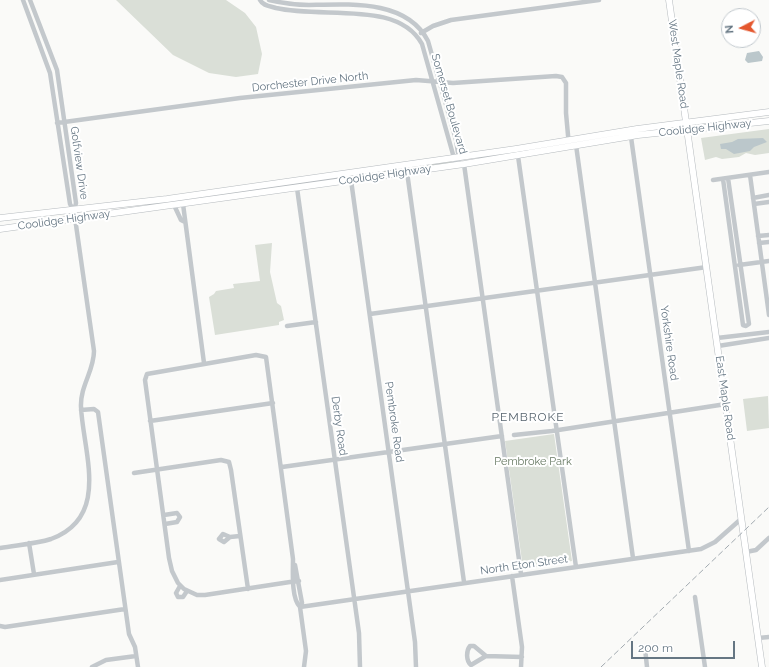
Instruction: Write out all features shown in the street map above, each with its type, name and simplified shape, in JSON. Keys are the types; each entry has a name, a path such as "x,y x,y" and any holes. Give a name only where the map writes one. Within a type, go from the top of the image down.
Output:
{"main road":[{"name":"West Maple Road","path":"669,0 687,126"},
{"name":"Coolidge Highway","path":"2,218 74,211 266,185 456,158 568,139 687,126 769,112"},
{"name":"Coolidge Highway","path":"687,126 745,123 749,121 769,120"},
{"name":"East Maple Road","path":"687,126 762,667"},
{"name":"Coolidge Highway","path":"1,229 518,156 630,137 638,132"},
{"path":"265,192 267,190 266,185"},
{"path":"138,210 138,204 141,202"},
{"path":"1,229 6,225 2,218"}],"street":[{"name":"Golfview Drive","path":"23,0 49,70 70,204 74,211"},
{"name":"Golfview Drive","path":"30,0 56,68 76,203 74,211"},
{"name":"Somerset Boulevard","path":"260,0 269,6 299,11 375,8 400,17 411,25 418,35 456,158 461,164 483,299 521,574"},
{"name":"Somerset Boulevard","path":"269,0 299,5 366,1 386,5 413,18 423,31 439,81 456,140 456,158"},
{"path":"418,35 433,26 451,20 599,0"},
{"name":"Dorchester Drive North","path":"57,123 291,93 416,80 457,83 556,76 564,79 567,85 565,110 568,139"},
{"name":"Yorkshire Road","path":"630,137 689,551"},
{"path":"568,139 572,146 595,283 633,558"},
{"path":"518,156 576,567"},
{"path":"408,172 464,582"},
{"path":"713,180 769,172"},
{"path":"750,175 769,315"},
{"path":"723,179 733,230 740,264 749,324 746,326 743,324 739,298 735,265 733,230 728,178"},
{"name":"Pembroke Road","path":"351,180 415,642 416,667"},
{"name":"Derby Road","path":"297,188 360,643 360,667"},
{"path":"753,198 769,195"},
{"path":"754,204 769,202"},
{"path":"183,204 204,363"},
{"path":"174,205 181,220 185,222"},
{"path":"0,548 51,539 65,531 78,518 86,505 90,481 81,410 82,394 92,367 94,351 74,211"},
{"path":"758,236 769,234"},
{"path":"759,243 769,242"},
{"path":"735,265 769,260"},
{"path":"370,314 707,267"},
{"path":"739,298 745,297"},
{"path":"287,326 316,322"},
{"path":"717,338 769,332"},
{"path":"718,346 769,338"},
{"path":"299,581 293,582 248,589 202,595 184,589 172,571 150,421 146,375 153,371 256,355 266,357 282,467 293,559 293,582 297,604 300,607"},
{"path":"150,421 273,403"},
{"path":"514,435 726,404"},
{"path":"81,410 94,409 98,412 128,634 136,656 138,667"},
{"path":"282,467 502,436"},
{"path":"134,473 226,460 231,470 248,589"},
{"path":"164,515 177,513 180,517 177,522 165,524"},
{"name":"North Eton Street","path":"300,607 408,590 689,551 711,546 741,519"},
{"path":"230,537 240,536"},
{"path":"746,552 756,550 769,538"},
{"path":"29,544 34,574"},
{"path":"293,559 299,581 302,603 300,607 306,651 304,667"},
{"path":"0,580 118,562"},
{"path":"512,576 522,657 521,667"},
{"path":"695,597 705,667"},
{"path":"0,626 5,627 125,609"},
{"path":"758,638 769,636"},
{"path":"486,656 473,646 468,649 468,660 471,665 486,656 522,657"},
{"path":"645,648 648,667"},
{"path":"92,667 106,660 136,656"}],"green space":[{"path":"116,0 226,0 245,13 256,27 262,54 258,74 236,77 209,73 173,55"},
{"path":"769,129 769,153 755,155 746,153 739,157 722,159 716,157 705,160 701,138"},
{"path":"451,161 452,163 271,190 271,186"},
{"path":"272,243 270,272 277,303 281,306 284,320 279,322 279,325 215,335 209,297 216,291 234,288 233,284 260,281 255,245"},
{"path":"768,396 769,428 747,431 743,399"},
{"name":"Pembroke Park","path":"554,434 572,561 523,568 505,441"}],"shaded area":[{"path":"759,51 763,57 762,61 748,63 745,60 747,53"},
{"path":"763,138 767,142 754,147 750,151 734,154 726,149 721,149 720,144 732,142 738,139"}],"railway":[{"path":"601,667 769,507"}],"district":[{"name":"PEMBROKE","path":"528,417"}]}
